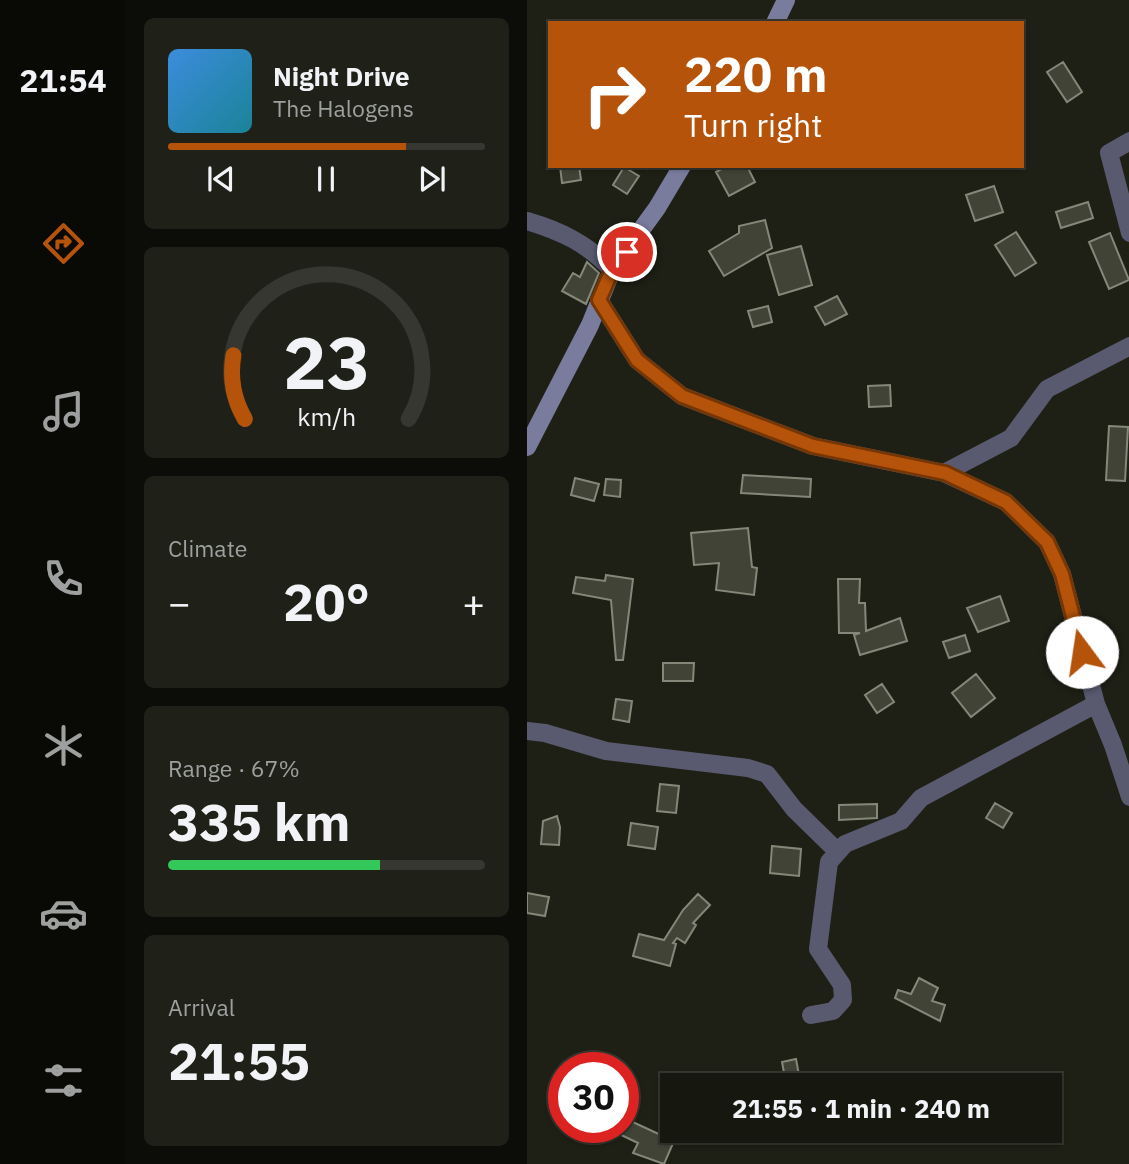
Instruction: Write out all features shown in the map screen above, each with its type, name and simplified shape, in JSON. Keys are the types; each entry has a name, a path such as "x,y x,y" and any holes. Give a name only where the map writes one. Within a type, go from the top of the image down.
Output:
{"street":[{"path":"776,21 785,0"},
{"path":"1129,141 1109,153 1129,233"},
{"path":"527,447 590,325 612,270 642,230 681,168"},
{"path":"527,221 572,238 596,252 612,270"},
{"path":"599,300 637,360 682,396 813,446 945,473 1006,502 1047,542 1062,574 1096,704 1129,797"},
{"path":"945,473 1011,438 1047,389 1129,346"},
{"path":"811,1015 833,1011 843,1000 842,985 818,949 825,877 829,862 837,850 901,821 921,798 1096,704"},
{"path":"527,731 545,733 606,751 748,768 767,774 794,809 837,850"}],"building":[{"path":"1063,62 1082,92 1067,102 1047,72"},
{"path":"560,168 579,168 581,180 562,183"},
{"path":"623,168 639,176 627,194 613,185"},
{"path":"723,168 748,168 755,182 729,196 716,172"},
{"path":"994,186 1003,212 975,221 966,195"},
{"path":"1088,202 1093,218 1061,228 1056,212"},
{"path":"765,220 772,248 724,276 709,251 739,233 739,226"},
{"path":"1016,232 1036,263 1015,276 995,245"},
{"path":"1110,233 1129,280 1109,289 1089,242"},
{"path":"801,246 812,285 779,295 767,255"},
{"path":"587,262 599,273 586,304 562,291 573,273 580,277"},
{"path":"837,296 847,314 825,325 815,307"},
{"path":"768,306 772,322 753,327 748,311"},
{"path":"890,385 891,406 869,407 868,386"},
{"path":"1109,426 1128,427 1125,481 1106,480"},
{"path":"743,475 811,479 810,497 741,493"},
{"path":"575,478 599,484 594,501 571,495"},
{"path":"606,479 621,480 620,497 604,495"},
{"path":"748,528 752,567 757,568 754,595 716,590 719,563 694,565 691,533"},
{"path":"606,575 633,579 623,660 616,660 611,600 573,593 576,577 605,581"},
{"path":"838,579 860,579 859,603 865,603 866,631 900,618 907,641 860,655 854,635 860,633 839,633"},
{"path":"1000,596 1009,621 978,632 967,608"},
{"path":"965,635 970,651 949,658 943,642"},
{"path":"663,663 694,663 693,681 663,681"},
{"path":"976,674 995,698 971,717 952,693"},
{"path":"882,684 894,702 877,713 865,695"},
{"path":"616,699 632,701 629,722 613,719"},
{"path":"660,784 679,786 676,813 657,811"},
{"path":"995,803 1012,813 1003,828 986,818"},
{"path":"877,804 877,818 839,820 839,805"},
{"path":"557,816 560,827 559,845 541,844 543,821"},
{"path":"631,823 658,827 655,849 628,845"},
{"path":"772,846 801,849 799,876 770,873"},
{"path":"527,893 549,897 545,916 527,913"},
{"path":"698,894 710,905 693,923 696,925 685,943 677,938 673,943 676,944 670,966 633,956 639,934 664,940 683,910"},
{"path":"919,978 938,988 932,1001 945,1005 940,1021 895,998 898,990 911,994"},
{"path":"796,1059 799,1073 784,1073 782,1062"},
{"path":"639,1125 660,1135 660,1143 673,1143 664,1164 633,1153 639,1143"}],"route":[{"path":"627,252 612,270 599,300 637,360 682,396 734,417 813,446 850,456 945,473 1006,502 1047,542 1062,574 1082,652"}]}
